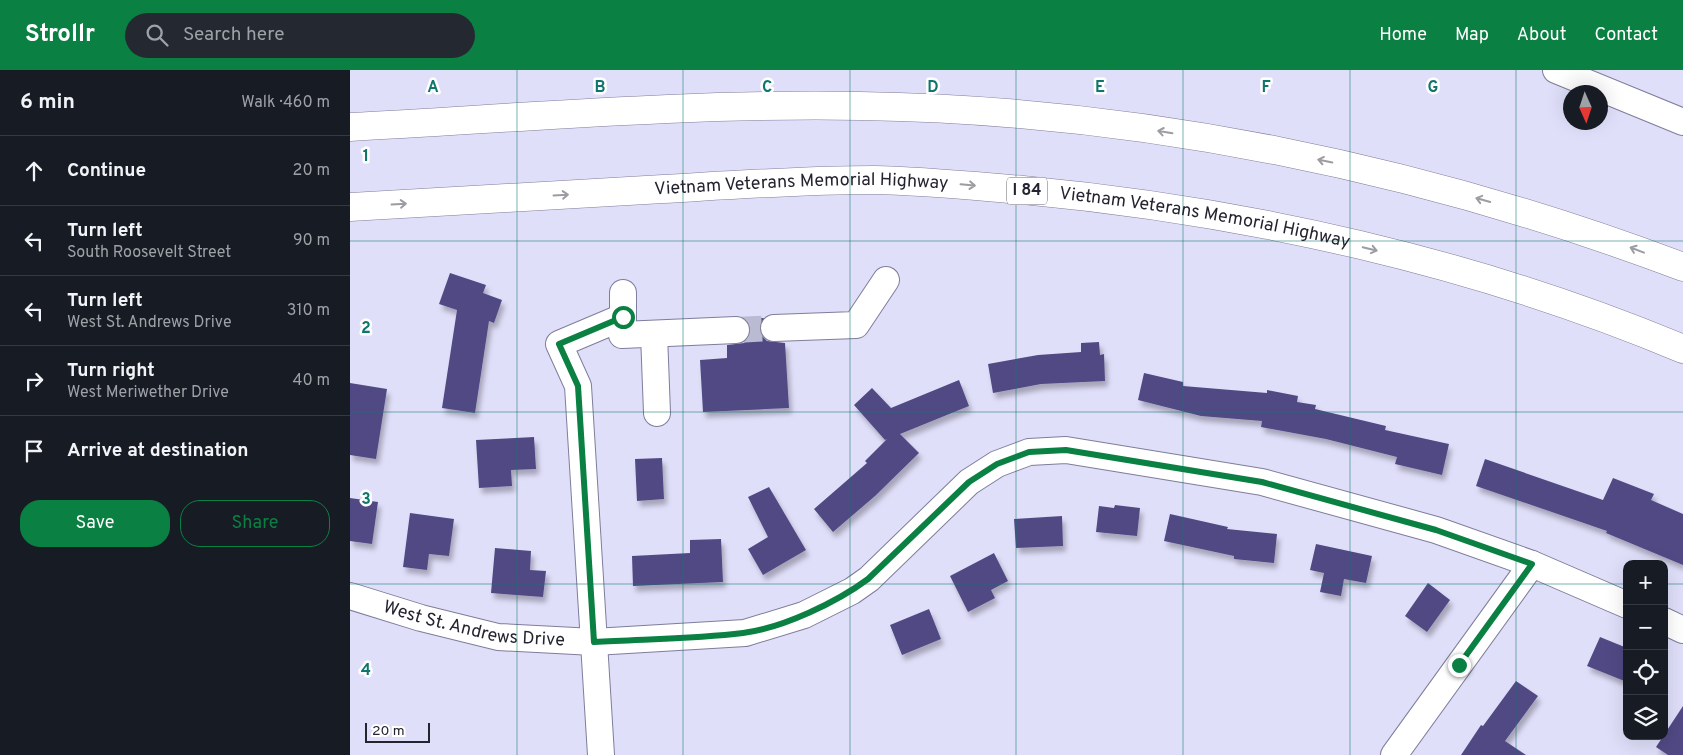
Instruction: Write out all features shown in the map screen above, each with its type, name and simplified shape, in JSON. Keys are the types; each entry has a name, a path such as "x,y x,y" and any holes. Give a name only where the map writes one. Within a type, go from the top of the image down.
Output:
{"highway":[{"path":"350,127 731,108 858,106 1029,115 1134,127 1226,142 1381,172 1535,215 1683,267"},
{"name":"Vietnam Veterans Memorial Highway","path":"350,206 799,182 875,180 956,184 1082,196 1261,223 1423,262 1523,291 1635,329 1683,349"}],"street":[{"path":"1556,70 1683,122"},
{"path":"774,328 856,325 886,280"},
{"path":"601,755 578,386 559,344 623,305 622,335 736,330"},
{"path":"654,334 657,413"},
{"name":"West St. Andrews Drive","path":"350,596 421,618 498,637 594,642 745,633 804,616 852,591 868,579 969,482 997,464 1029,452 1066,450 1262,482 1436,530 1532,564 1623,603"},
{"path":"1394,755 1532,564"},
{"path":"1668,623 1683,630"}],"building":[{"path":"450,273 486,285 483,293 502,300 494,323 489,321 475,413 442,408 457,310 439,304"},
{"path":"745,318 764,318 759,328 762,336 767,341 785,343 789,408 703,412 700,360 727,358 727,345 744,343 751,329"},
{"path":"1099,342 1100,355 1104,354 1105,381 1041,384 993,393 988,364 1038,355 1081,352 1081,343"},
{"path":"1144,373 1183,382 1183,386 1267,393 1267,390 1298,396 1297,402 1316,405 1315,409 1386,426 1385,430 1449,444 1442,475 1395,464 1397,457 1326,439 1261,427 1262,421 1201,416 1138,400"},
{"path":"959,380 969,406 900,434 919,453 875,496 833,532 814,509 867,463 865,461 887,439 885,440 854,405 872,388 891,408"},
{"path":"350,383 387,389 376,459 350,455"},
{"path":"534,437 536,469 511,470 512,486 479,488 476,440"},
{"path":"662,458 664,499 637,501 635,459"},
{"path":"1485,459 1603,500 1613,478 1654,494 1651,500 1683,514 1683,565 1606,533 1607,531 1476,486"},
{"path":"769,487 806,550 763,575 748,549 768,537 748,497"},
{"path":"350,498 378,502 372,544 350,541"},
{"path":"1115,505 1140,508 1137,536 1096,532 1099,506 1114,508"},
{"path":"410,513 454,519 449,556 429,554 427,570 403,567"},
{"path":"1170,514 1228,527 1227,529 1277,534 1274,563 1234,559 1234,556 1164,541"},
{"path":"1062,516 1063,546 1016,548 1014,519"},
{"path":"721,539 723,582 633,586 632,556 690,553 690,540"},
{"path":"1316,544 1372,556 1366,583 1344,579 1341,596 1320,592 1324,573 1310,570"},
{"path":"495,548 531,551 530,570 546,571 543,597 491,593"},
{"path":"994,553 1008,581 991,590 995,598 968,612 950,576"},
{"path":"1428,583 1450,600 1427,632 1405,616"},
{"path":"929,609 941,639 902,655 890,625"},
{"path":"1600,637 1623,646 1623,680 1587,666"},
{"path":"1516,681 1538,696 1505,741 1526,755 1461,755 1481,725 1483,726"},
{"path":"1683,706 1683,755 1668,755 1656,747 1661,740 1668,740 1668,729"}],"tunnel":[{"path":"736,330 774,328"}],"route":[{"path":"623,317 559,344 578,386 594,642 745,633 804,616 852,591 868,579 969,482 997,464 1029,452 1066,450 1262,482 1436,530 1532,564 1459,665"}]}
